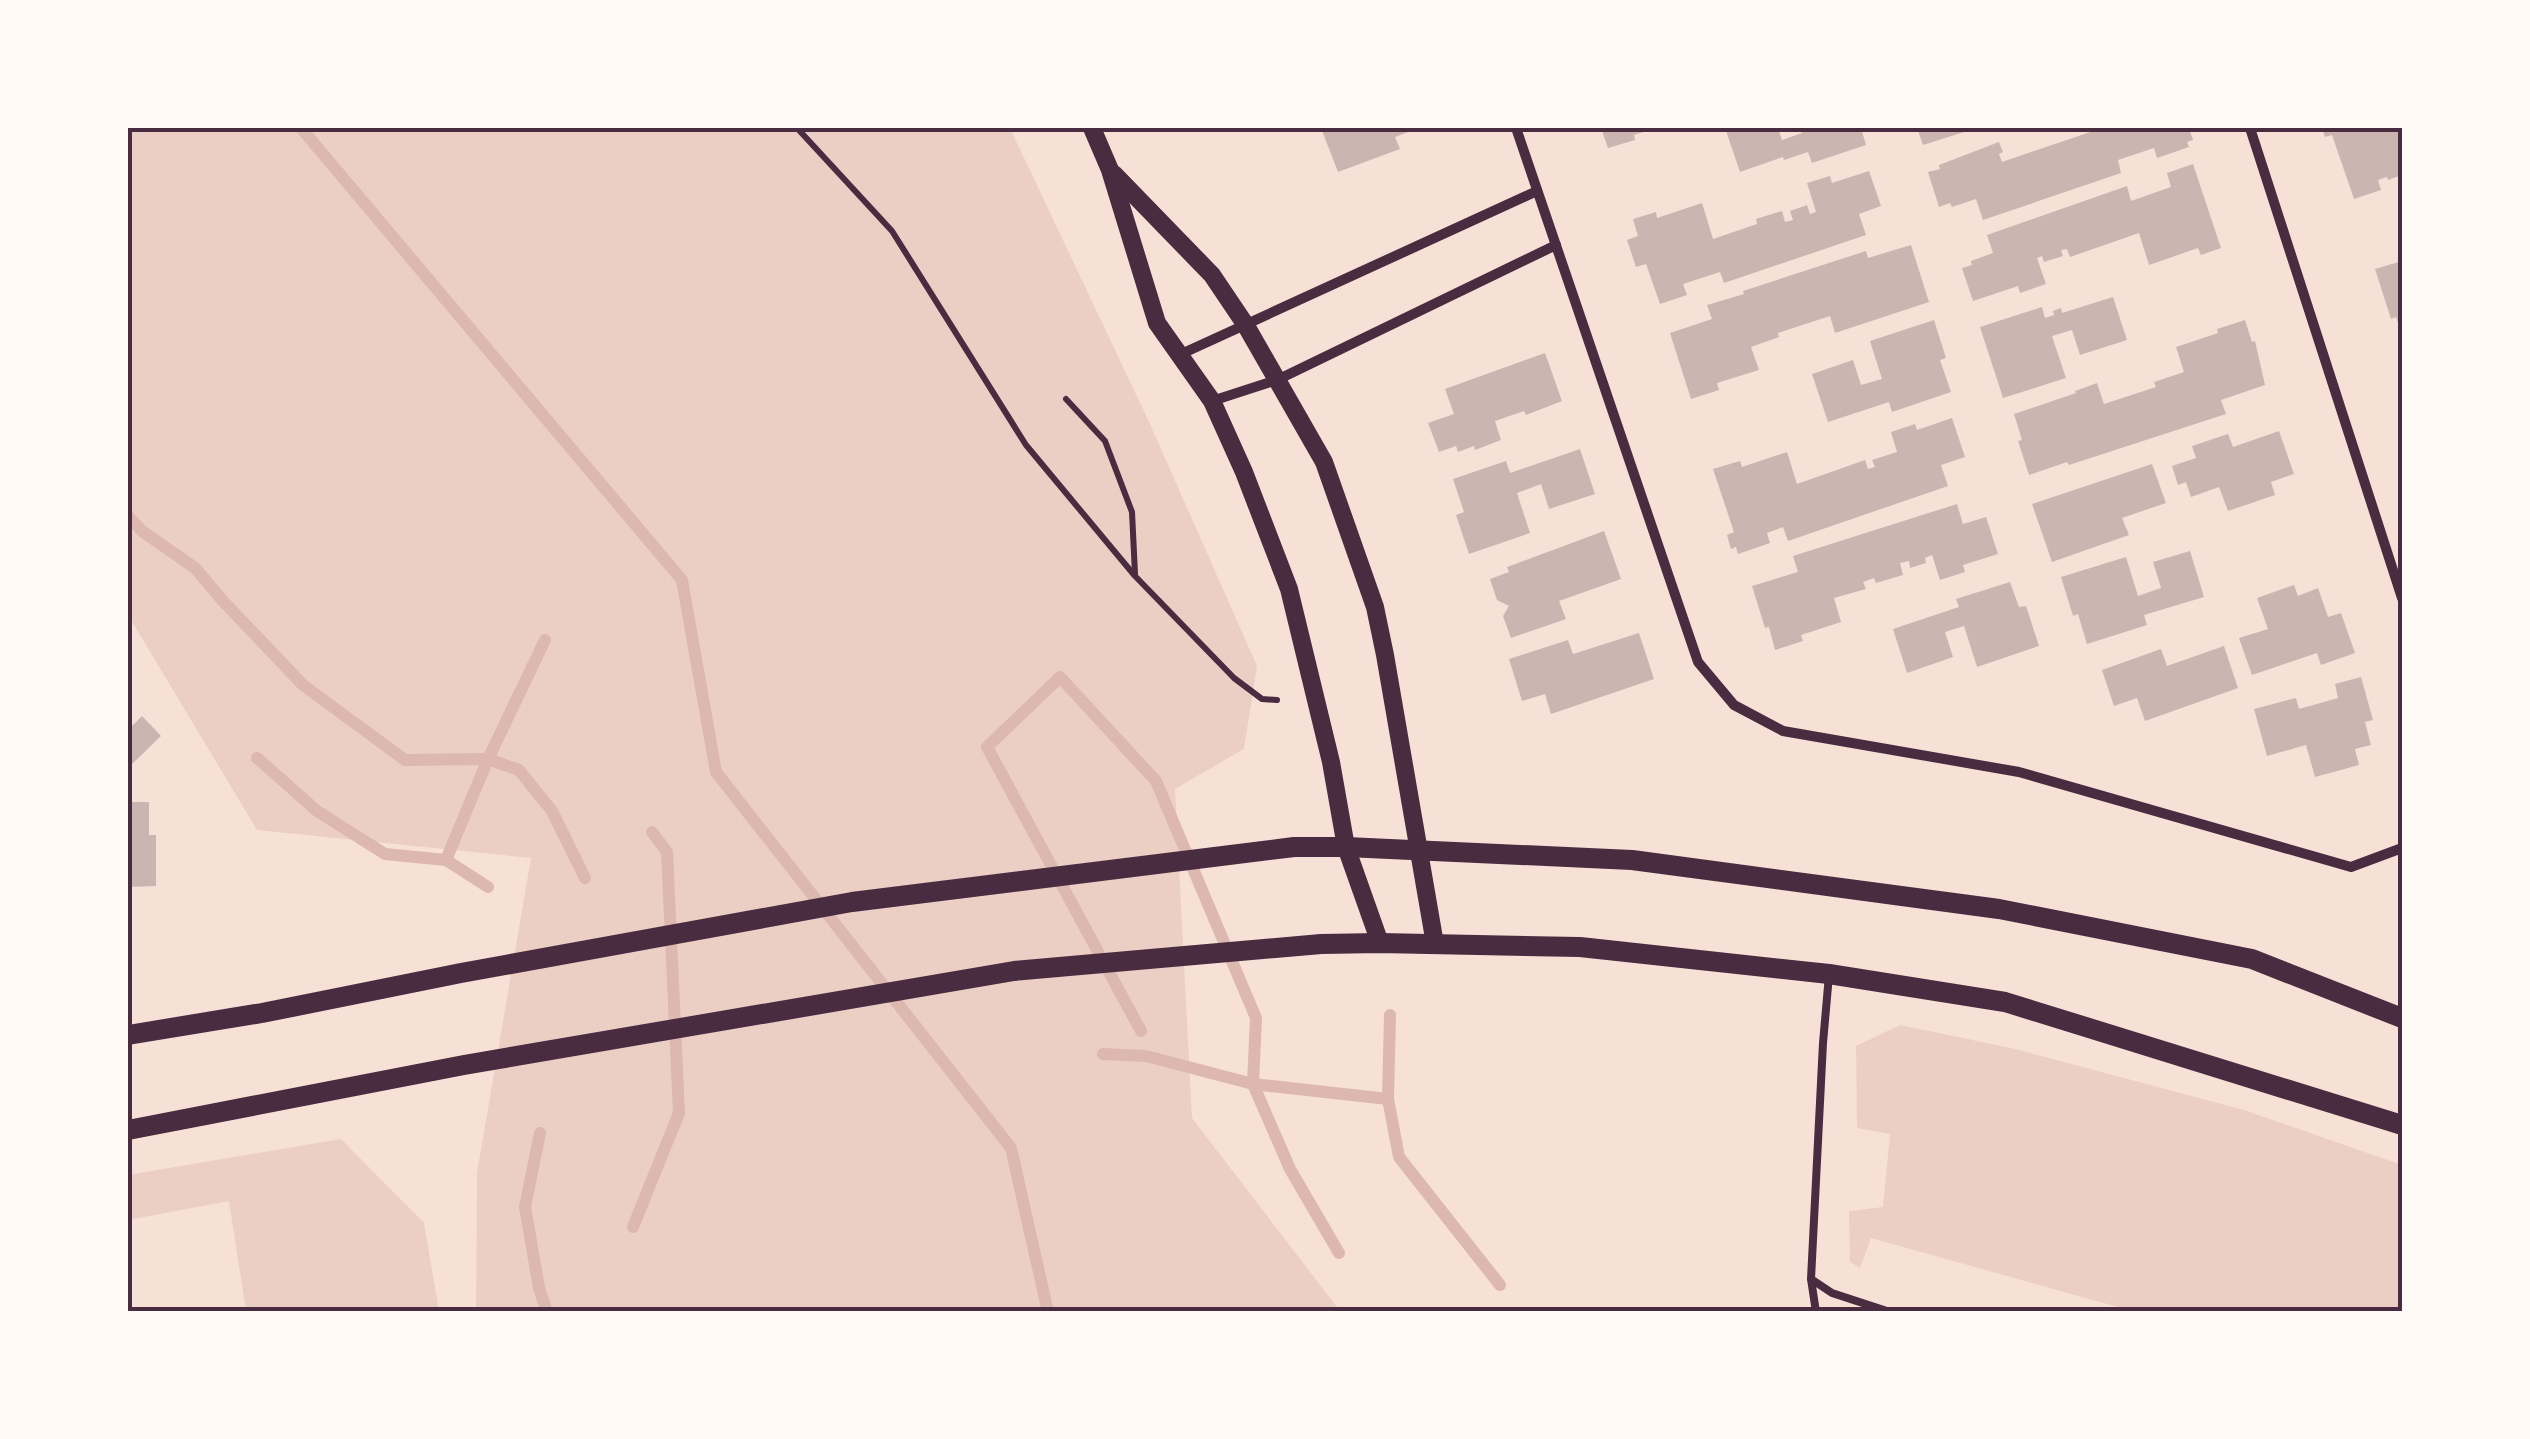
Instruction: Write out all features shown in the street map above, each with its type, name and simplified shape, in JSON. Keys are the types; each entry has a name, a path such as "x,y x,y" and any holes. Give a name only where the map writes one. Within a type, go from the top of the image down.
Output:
{"main road":[{"path":"128,1035 852,902 1294,847 1346,846 1632,860 1998,909 2252,959 2402,1018"},
{"path":"128,1130 464,1065 1014,970 1380,942 1580,947 1830,974 2005,1002 2402,1124"}],"street":[{"path":"1092,128 1110,170 1157,323 1212,401 1289,590 1346,846 1380,942"},
{"path":"1516,128 1698,662 1734,706 1783,732 2019,772 2351,867 2402,848"},
{"path":"2250,128 2402,598"},
{"path":"1110,170 1212,274 1324,462 1375,608 1386,655 1435,944"},
{"path":"1179,355 1538,191"},
{"path":"1212,401 1276,380 1556,245"}],"lane":[{"path":"1816,1312 1811,1278 1830,974"},
{"path":"1811,1278 1832,1293 1890,1312"}],"path":[{"path":"798,128 892,231 1026,446 1136,576 1234,678 1262,699 1277,700"},
{"path":"1066,399 1105,441 1132,512 1136,576"}],"shaded area":[{"path":"128,128 1010,128 1150,424 1257,666 1244,749 1175,789 1192,1118 1340,1311 476,1311 477,1173 531,858 257,830 128,615"},
{"path":"1900,1025 2011,1048 2244,1110 2402,1165 2402,1311 2132,1311 1871,1238 1860,1268 1850,1262 1849,1211 1883,1207 1890,1134 1857,1128 1856,1046"},
{"path":"341,1139 424,1223 439,1311 246,1311 229,1201 128,1220 128,1175"}],"building":[{"path":"1321,128 1419,128 1395,137 1400,149 1338,172"},
{"path":"1601,128 1656,128 1608,148"},
{"path":"1725,128 1778,128 1782,140 1802,133 1800,128 1861,128 1866,145 1812,163 1808,152 1740,172"},
{"path":"1917,128 1977,128 1923,145"},
{"path":"2102,128 2189,128 2193,140 2187,142 2189,147 2157,158 2154,148 2118,160 2121,173 1983,220 1976,199 1939,207 1928,172 1940,169 1939,165 1999,142 2002,162"},
{"path":"2322,128 2402,128 2402,175 2378,180 2381,190 2354,199 2332,135 2325,137"},
{"path":"2193,164 2221,248 2201,255 2198,248 2149,265 2139,233 2070,257 2067,249 2061,250 2063,256 2044,262 2042,256 2037,258 2046,284 2020,293 2018,286 1973,301 1962,268 1993,253 1987,235 2127,186 2131,201 2171,187 2167,173"},
{"path":"1869,171 1881,206 1859,214 1866,235 1724,283 1720,272 1683,284 1687,295 1660,304 1646,264 1636,267 1627,240 1638,236 1633,219 1656,212 1657,218 1702,203 1713,239 1782,211 1785,222 1793,220 1790,211 1807,205 1810,214 1816,212 1807,183 1830,176 1832,183"},
{"path":"1911,245 1929,302 1835,333 1830,316 1778,333 1779,337 1751,347 1759,370 1717,383 1719,390 1691,399 1670,333 1712,319 1707,305 1866,251 1868,258"},
{"path":"2402,261 2402,334 2396,317 2391,319 2375,269"},
{"path":"2113,297 2127,340 2080,355 2072,330 2052,336 2066,378 2003,398 1980,327 2042,307 2045,318 2061,308 2062,313"},
{"path":"1934,320 1946,358 1940,360 1951,392 1892,412 1889,402 1828,422 1812,374 1853,360 1861,385 1882,379 1870,341"},
{"path":"2245,320 2252,342 2255,341 2265,385 2221,400 2226,414 2029,475 2014,414 2097,383 2104,404 2156,387 2154,382 2184,372 2176,347"},
{"path":"1545,353 1562,401 1526,415 1524,411 1495,421 1501,440 1475,450 1474,446 1458,452 1456,446 1439,452 1428,423 1454,414 1445,389"},
{"path":"1952,418 1965,457 1941,465 1948,486 1788,541 1783,527 1767,533 1770,543 1738,554 1736,547 1731,549 1727,535 1734,532 1713,469 1740,461 1742,467 1787,452 1797,484 1865,460 1868,469 1875,467 1872,460 1897,452 1891,432 1915,424 1917,430"},
{"path":"2279,431 2294,474 2271,482 2275,495 2228,511 2219,487 2191,497 2186,482 2178,485 2172,466 2196,458 2192,446 2228,434 2233,447"},
{"path":"1580,449 1595,494 1549,509 1541,484 1517,493 1530,533 1469,554 1456,515 1464,512 1453,479 1506,461 1510,473"},
{"path":"2152,464 2166,503 2122,518 2129,535 2052,562 2032,504"},
{"path":"1957,504 1963,524 1986,517 1998,554 1963,565 1965,572 1940,580 1932,555 1925,558 1926,563 1910,568 1909,561 1900,563 1903,575 1876,583 1874,578 1863,582 1866,589 1834,598 1841,622 1801,635 1803,641 1775,650 1752,586 1798,572 1793,556"},
{"path":"1604,531 1621,579 1559,601 1566,619 1511,638 1503,616 1509,606 1497,600 1490,579 1509,572 1507,567"},
{"path":"2190,551 2204,597 2144,615 2147,625 2087,644 2061,577 2126,557 2138,596 2161,588 2153,562"},
{"path":"2010,582 2019,607 2026,606 2039,646 1977,667 1964,626 1945,632 1953,657 1907,673 1893,629 1959,607 1956,599"},
{"path":"2294,585 2298,596 2318,588 2328,617 2341,613 2355,653 2321,665 2317,653 2252,675 2239,638 2268,629 2257,598"},
{"path":"1639,633 1654,679 1551,714 1545,694 1522,701 1509,659 1568,640 1573,654"},
{"path":"2224,646 2238,688 2145,721 2137,698 2114,706 2102,670 2161,649 2167,666"},
{"path":"2361,677 2373,720 2365,722 2371,745 2355,749 2359,765 2315,777 2306,745 2267,756 2254,709 2296,698 2299,709 2338,698 2335,684"},
{"path":"142,716 161,736 131,765 128,730"},
{"path":"128,802 149,802 149,835 156,835 156,886 128,887"}],"waterway":[{"path":"301,128 682,580 716,772 1011,1148 1048,1312"},
{"path":"128,516 142,531 195,568 303,685 405,760 488,759 519,770 552,811 585,878"},
{"path":"446,860 488,759 545,640"},
{"path":"1141,1031 987,747 1060,677 1156,781 1256,1018 1253,1084 1290,1169 1339,1253"},
{"path":"257,758 317,811 385,854 446,860 488,887"},
{"path":"633,1227 679,1113 667,852 652,832"},
{"path":"1390,1015 1388,1099 1399,1157 1500,1285"},
{"path":"1103,1054 1146,1056 1253,1084 1388,1099"},
{"path":"540,1133 525,1207 547,1312"}]}
